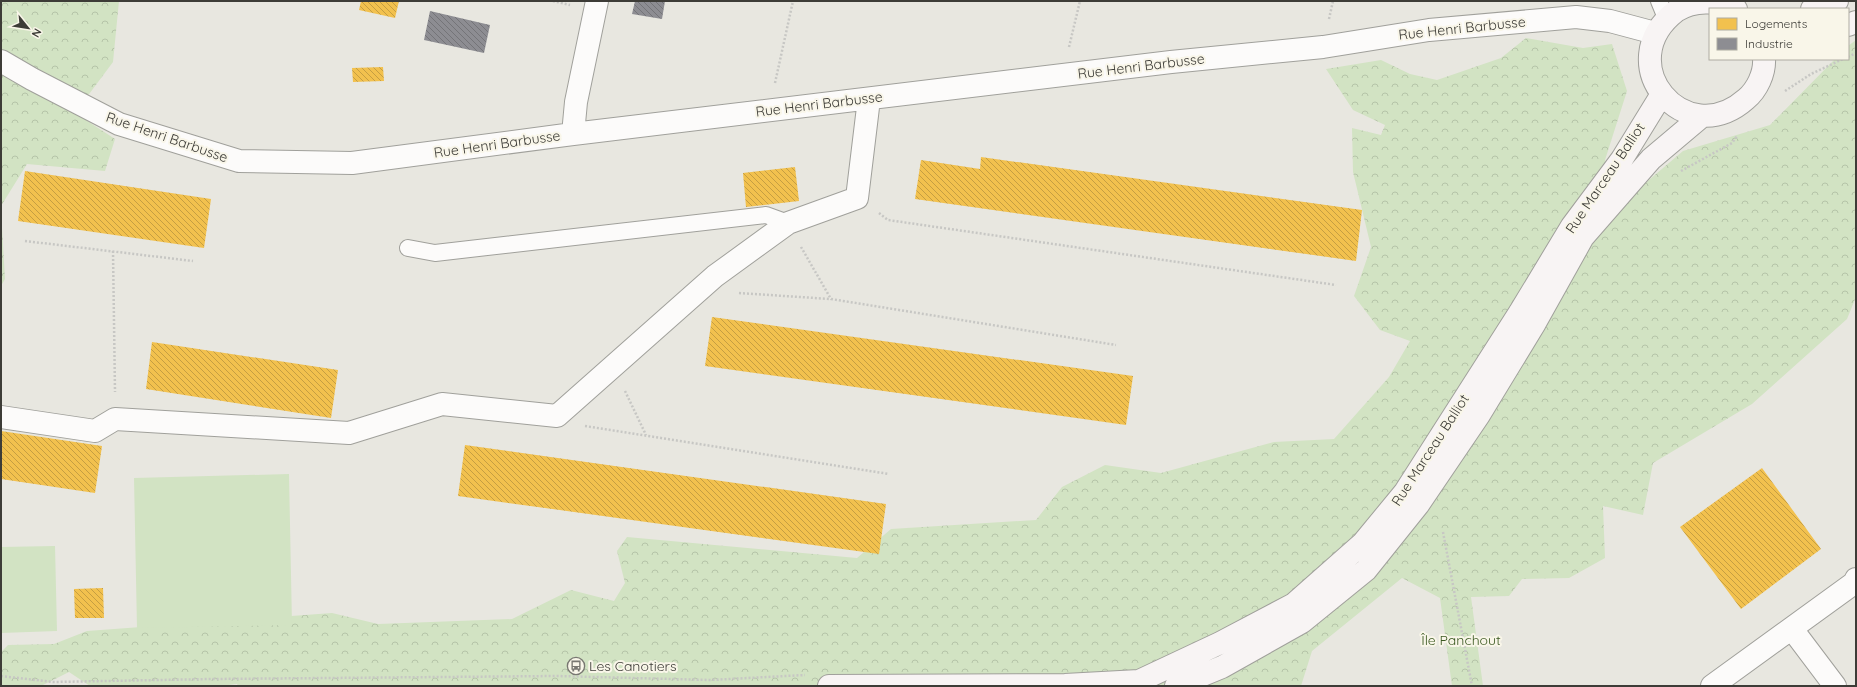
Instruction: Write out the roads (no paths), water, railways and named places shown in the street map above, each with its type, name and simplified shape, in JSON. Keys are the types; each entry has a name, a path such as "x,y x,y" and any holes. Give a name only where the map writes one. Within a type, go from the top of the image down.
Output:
{"street":[{"path":"573,134 576,102 597,1"},
{"path":"1815,8 1837,1"},
{"path":"1733,8 1718,2 1699,2 1680,7 1660,17 1650,48 1650,64 1653,80 1662,94 1672,105 1686,112 1702,116 1720,115 1737,108 1751,96 1760,80 1766,60"},
{"name":"Rue Henri Barbusse","path":"1,61 32,80 119,124 239,161 352,163 769,110 1171,62 1323,47 1429,30 1576,16 1610,21 1660,17"},
{"name":"Rue Marceau Balliot","path":"821,680 1065,685 1139,681 1220,643 1294,604 1363,542 1405,492 1520,312 1572,226 1622,159 1662,94"},
{"path":"1,417 95,431 115,419 349,433 442,404 557,416 715,276 788,224 857,198 869,99"},
{"name":"Rue Marceau Balliot","path":"1176,686 1222,667 1302,622 1366,570 1418,505 1479,415 1535,323 1583,237 1650,159 1702,116"},
{"path":"1712,686 1854,583 1856,579"},
{"path":"1792,629 1835,686"}],"lane":[{"path":"408,248 435,253 766,215 788,224"}],"place":[{"name":"Les Canotiers","path":"576,666"}],"park label":[{"name":"Île Panchout","path":"1461,640"}]}
